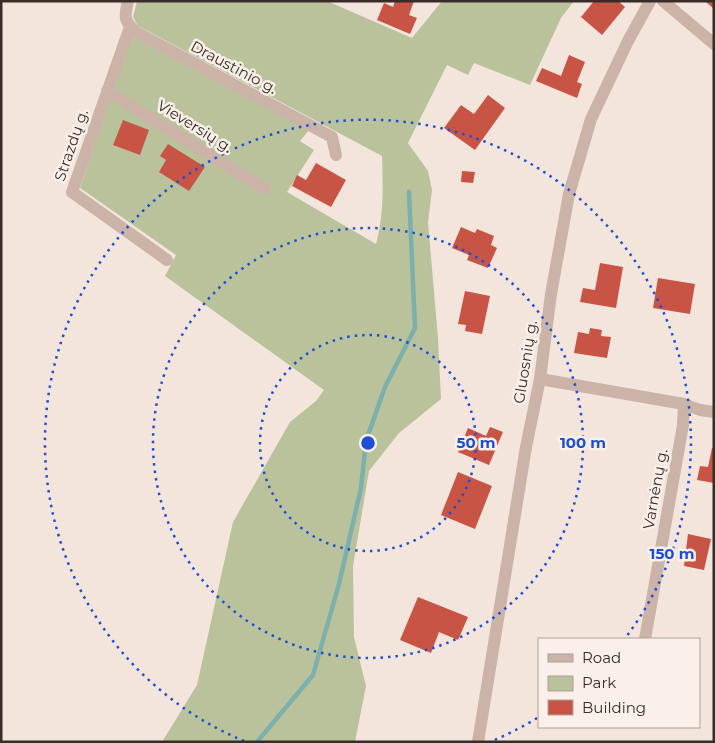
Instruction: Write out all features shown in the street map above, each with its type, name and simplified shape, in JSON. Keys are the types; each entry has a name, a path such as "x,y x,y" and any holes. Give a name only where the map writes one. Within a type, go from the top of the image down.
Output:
{"street":[{"path":"128,1 125,16 130,27"},
{"name":"Gluosnių g.","path":"478,742 526,447 540,379 551,294 569,194 591,119 650,1"},
{"path":"663,1 714,44"},
{"name":"Strazdų g.","path":"130,27 72,192 167,260"},
{"name":"Draustinio g.","path":"130,27 136,32 332,137 336,155"},
{"name":"Vieversių g.","path":"107,91 264,189"},
{"path":"540,379 684,404 700,410 714,412"},
{"name":"Varnėnų g.","path":"645,638 683,425 684,404"}],"green space":[{"path":"137,1 327,1 412,38 442,1 574,1 561,18 530,85 474,63 468,75 447,65 408,143 428,171 432,190 428,222 441,399 399,433 369,471 353,566 354,637 366,686 355,742 162,742 197,685 233,522 290,422 316,401 324,390 165,276 176,255 80,188 131,36 310,129 300,141 314,150 287,192 376,244 382,211 382,156 138,26 133,17"}],"building":[{"path":"395,1 414,1 409,15 417,18 410,34 377,20 384,3 393,7"},
{"path":"594,1 618,1 625,7 602,35 581,17"},
{"path":"705,1 714,1 714,9"},
{"path":"569,55 585,62 577,82 582,84 577,98 536,81 542,68 561,76"},
{"path":"488,95 505,108 475,150 444,128 461,105 474,114"},
{"path":"123,120 149,130 140,155 113,145"},
{"path":"168,144 205,167 189,191 159,172 166,160 160,156"},
{"path":"316,163 346,180 331,207 292,186 297,175 306,180"},
{"path":"462,171 475,172 473,183 461,182"},
{"path":"461,227 475,233 477,229 494,236 491,245 497,248 488,268 467,260 469,255 452,248"},
{"path":"600,263 623,267 616,308 580,302 583,288 595,290"},
{"path":"658,278 695,284 690,314 653,308"},
{"path":"465,291 490,296 482,334 465,331 466,325 458,324"},
{"path":"590,328 602,330 601,336 611,337 607,358 574,353 578,332 589,334"},
{"path":"490,427 503,432 489,465 458,452 468,428 486,436"},
{"path":"712,448 714,448 714,483 697,480 700,466 708,467"},
{"path":"458,472 492,486 475,529 441,515"},
{"path":"688,534 711,539 704,570 684,566"},
{"path":"418,597 468,617 458,640 439,632 431,653 400,640"}],"waterway":[{"path":"257,742 313,675 339,584 361,488 366,441 385,387 415,328 409,192"}]}
